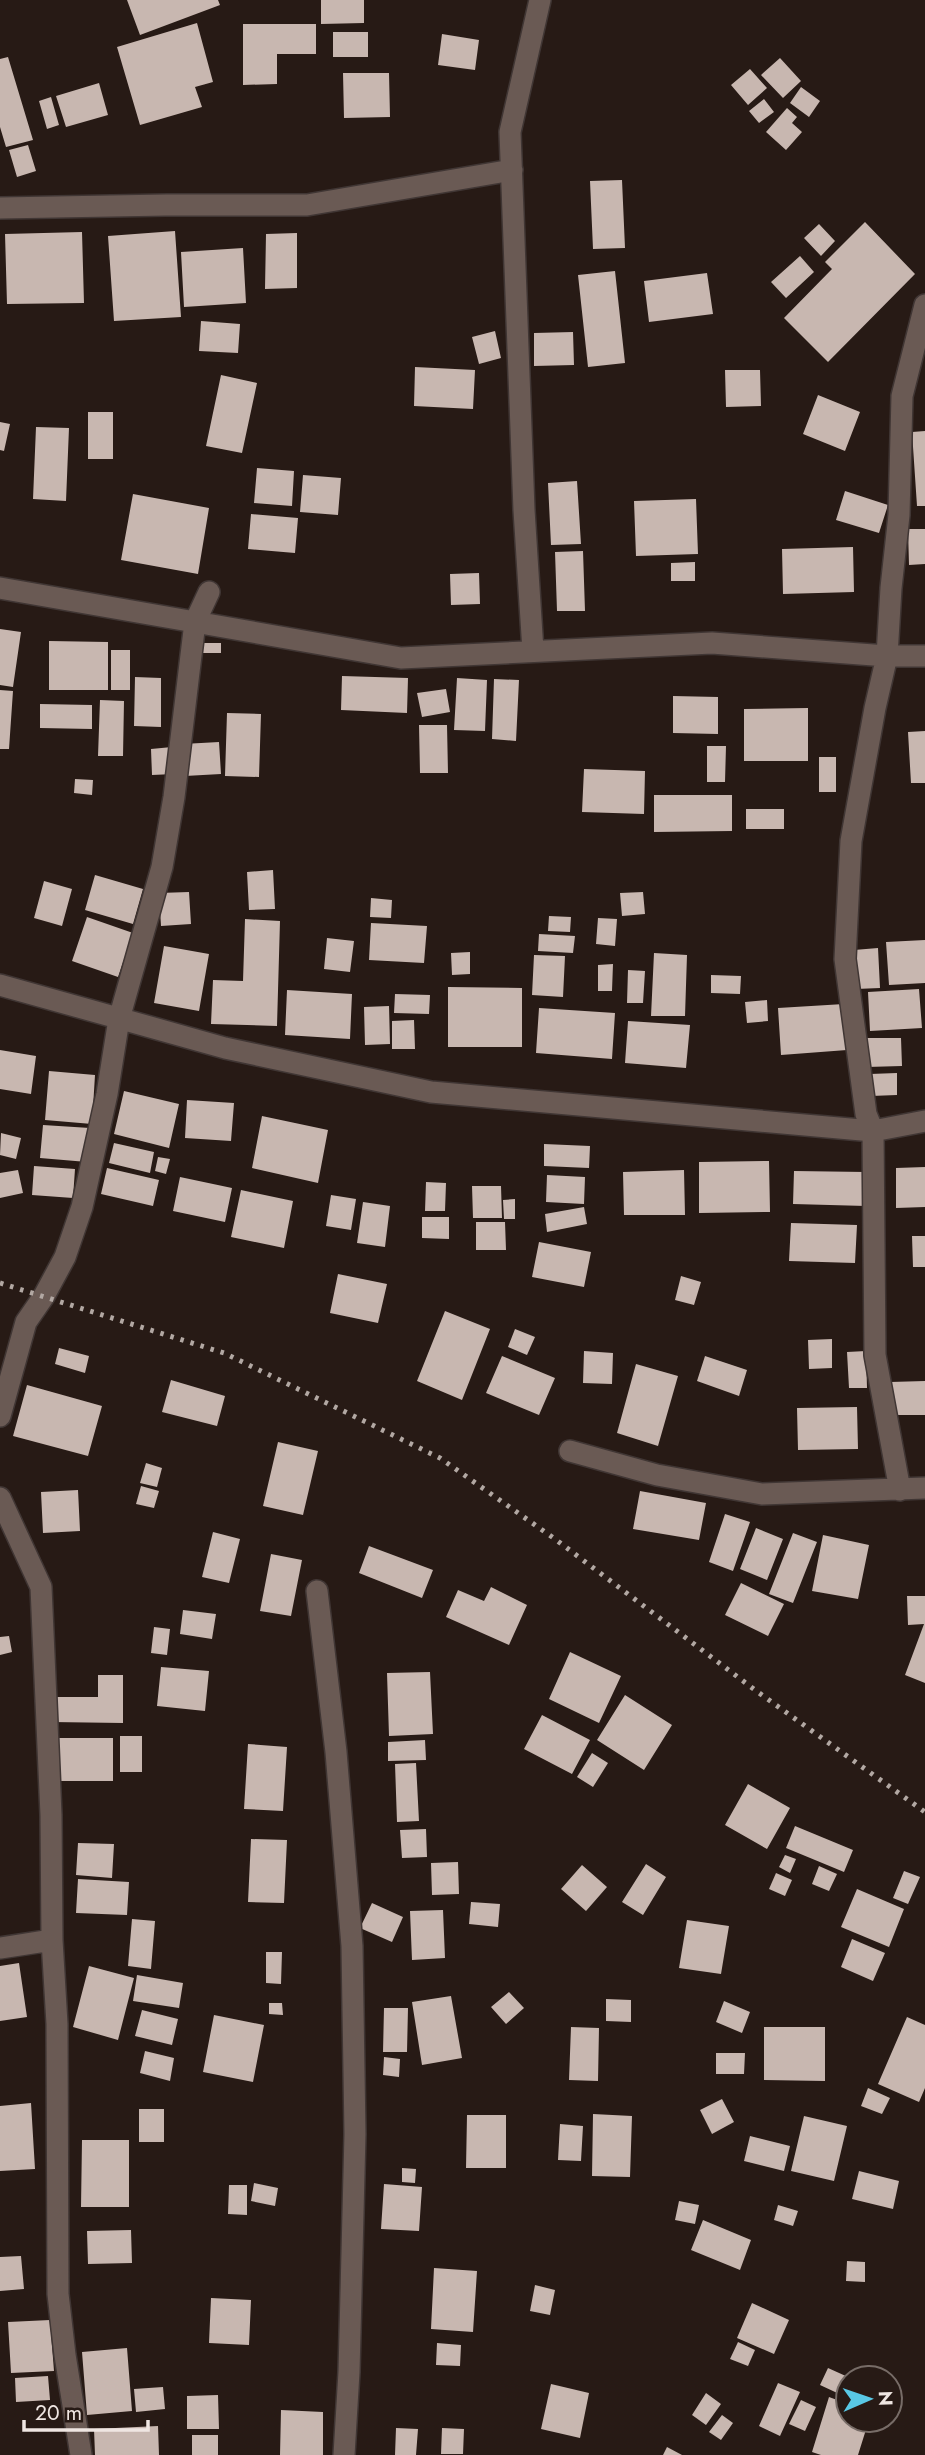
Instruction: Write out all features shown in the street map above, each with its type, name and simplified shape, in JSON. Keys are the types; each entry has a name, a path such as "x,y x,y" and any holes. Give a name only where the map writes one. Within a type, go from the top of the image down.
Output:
{"street":[{"path":"533,651 522,469 510,132 540,0"},
{"path":"0,208 307,205 512,170"},
{"path":"900,1490 875,1355 873,1131 866,1114 845,959 851,842 887,656 899,515 902,396 925,305"},
{"path":"0,588 401,658 712,643 887,656 925,656"},
{"path":"0,1416 26,1322 65,1257 82,1207 107,1094 120,1019 162,867 174,797 195,622 209,592"},
{"path":"0,985 225,1048 431,1092 873,1131 925,1121"},
{"path":"570,1451 657,1475 762,1494 925,1488"},
{"path":"0,1498 41,1587 57,2025 58,2294 81,2455"},
{"path":"317,1591 337,1752 352,1946 354,2148 349,2372 344,2455"},
{"path":"0,1948 52,1940"}],"building":[{"path":"127,0 218,0 220,5 140,35"},
{"path":"321,0 364,0 364,23 321,24"},
{"path":"197,23 213,82 195,87 202,107 140,125 117,47"},
{"path":"243,24 316,24 316,54 277,54 277,84 243,85"},
{"path":"333,32 368,32 368,57 333,57"},
{"path":"442,34 479,40 475,70 438,65"},
{"path":"8,57 33,140 6,147 0,127 0,59"},
{"path":"780,58 801,81 783,98 761,75"},
{"path":"750,69 767,88 748,105 731,85"},
{"path":"343,73 389,73 390,117 344,118"},
{"path":"99,83 108,115 66,127 56,96"},
{"path":"801,87 820,101 809,117 790,103"},
{"path":"51,97 59,125 47,129 39,101"},
{"path":"764,99 774,112 759,123 749,111"},
{"path":"787,108 797,117 792,123 802,132 786,150 766,132"},
{"path":"28,145 36,171 17,177 9,150"},
{"path":"622,180 625,248 593,249 590,181"},
{"path":"865,222 915,274 828,362 784,318 832,269 825,262"},
{"path":"819,224 835,241 821,256 804,238"},
{"path":"175,231 181,317 114,321 108,236"},
{"path":"82,232 84,303 7,304 5,234"},
{"path":"297,233 297,288 265,289 266,234"},
{"path":"243,248 246,303 184,307 181,252"},
{"path":"800,256 814,272 786,298 771,282"},
{"path":"615,271 625,363 588,367 578,275"},
{"path":"707,273 713,314 649,322 644,281"},
{"path":"201,321 240,324 238,353 199,351"},
{"path":"495,331 501,358 479,364 472,337"},
{"path":"573,332 574,365 534,366 534,333"},
{"path":"415,367 475,370 473,409 414,406"},
{"path":"725,370 760,370 761,406 726,407"},
{"path":"221,375 257,383 242,453 206,446"},
{"path":"818,395 860,412 845,451 803,434"},
{"path":"88,412 113,412 113,459 88,459"},
{"path":"0,422 10,424 4,451 0,450"},
{"path":"36,427 69,428 66,501 33,499"},
{"path":"925,431 925,506 917,506 912,432"},
{"path":"257,468 294,471 292,506 254,503"},
{"path":"303,475 341,478 338,515 300,512"},
{"path":"577,481 581,544 551,545 548,483"},
{"path":"845,491 888,505 879,533 836,520"},
{"path":"133,494 209,508 198,574 121,560"},
{"path":"696,499 698,554 636,556 634,501"},
{"path":"251,514 298,518 295,553 248,549"},
{"path":"908,529 925,529 925,564 909,565"},
{"path":"853,547 854,592 783,594 782,549"},
{"path":"583,551 585,611 557,611 555,552"},
{"path":"695,562 695,581 671,581 671,563"},
{"path":"479,573 480,604 451,605 450,574"},
{"path":"0,629 21,632 13,687 0,685"},
{"path":"49,641 108,642 108,690 49,690"},
{"path":"201,643 221,643 221,653 201,653"},
{"path":"111,650 130,650 130,690 111,690"},
{"path":"342,676 408,678 407,713 341,710"},
{"path":"135,677 161,678 161,727 134,726"},
{"path":"457,678 487,680 485,731 454,730"},
{"path":"494,679 519,680 516,741 492,739"},
{"path":"446,689 450,712 422,717 417,693"},
{"path":"0,690 13,691 9,749 0,749"},
{"path":"673,696 718,697 718,734 673,733"},
{"path":"100,700 124,701 123,756 98,756"},
{"path":"40,704 92,705 92,729 40,728"},
{"path":"808,708 808,761 744,761 744,709"},
{"path":"227,713 261,714 259,777 225,776"},
{"path":"419,725 447,725 448,773 420,773"},
{"path":"925,731 925,783 911,783 908,732"},
{"path":"219,742 221,774 185,776 183,744"},
{"path":"707,746 726,746 725,782 707,782"},
{"path":"172,747 174,774 152,775 151,749"},
{"path":"819,757 836,757 836,792 819,792"},
{"path":"584,769 645,771 644,814 582,812"},
{"path":"75,779 93,780 92,795 74,793"},
{"path":"654,795 732,795 732,831 654,832"},
{"path":"746,809 784,809 784,829 746,829"},
{"path":"273,870 275,909 249,910 247,872"},
{"path":"95,875 143,889 133,924 85,910"},
{"path":"44,881 72,889 62,926 34,918"},
{"path":"189,892 191,924 161,926 159,893"},
{"path":"643,892 645,914 622,916 620,893"},
{"path":"371,898 392,900 391,918 370,917"},
{"path":"549,916 571,917 570,932 548,931"},
{"path":"87,917 133,933 118,977 72,961"},
{"path":"598,918 617,919 615,946 596,944"},
{"path":"245,919 280,921 277,1026 211,1024 213,980 243,981"},
{"path":"371,923 427,926 424,963 369,960"},
{"path":"539,934 575,936 573,953 538,951"},
{"path":"327,938 354,941 350,972 324,969"},
{"path":"925,940 925,983 889,985 886,942"},
{"path":"164,946 209,954 199,1011 154,1003"},
{"path":"878,948 880,988 856,989 854,950"},
{"path":"470,952 470,974 452,975 451,953"},
{"path":"654,953 687,955 685,1016 651,1016"},
{"path":"534,955 565,956 563,997 532,995"},
{"path":"613,964 612,991 598,991 598,965"},
{"path":"628,970 645,971 643,1003 627,1003"},
{"path":"711,975 741,976 740,994 711,993"},
{"path":"448,987 522,988 522,1047 448,1047"},
{"path":"919,989 922,1028 870,1031 868,992"},
{"path":"287,990 352,994 350,1039 285,1035"},
{"path":"395,994 430,995 429,1014 394,1013"},
{"path":"767,1000 768,1021 747,1023 745,1002"},
{"path":"844,1004 847,1050 781,1055 778,1008"},
{"path":"389,1006 390,1044 365,1045 364,1007"},
{"path":"539,1008 615,1013 612,1059 536,1053"},
{"path":"414,1020 415,1049 392,1049 392,1021"},
{"path":"628,1021 690,1025 686,1068 625,1063"},
{"path":"867,1038 901,1038 902,1066 867,1067"},
{"path":"0,1050 36,1056 31,1094 0,1089"},
{"path":"49,1071 95,1075 92,1124 45,1120"},
{"path":"897,1073 897,1095 871,1096 870,1074"},
{"path":"124,1091 179,1104 169,1148 114,1134"},
{"path":"187,1100 234,1103 231,1141 185,1138"},
{"path":"262,1116 328,1130 318,1183 252,1168"},
{"path":"43,1125 90,1128 87,1162 40,1158"},
{"path":"1,1133 21,1138 16,1159 0,1155"},
{"path":"114,1143 154,1152 150,1173 109,1163"},
{"path":"544,1144 590,1146 589,1168 544,1166"},
{"path":"158,1157 170,1159 166,1174 155,1171"},
{"path":"769,1161 770,1212 699,1213 699,1162"},
{"path":"34,1166 75,1169 73,1198 32,1195"},
{"path":"925,1167 925,1207 896,1208 896,1168"},
{"path":"107,1168 159,1180 153,1206 101,1194"},
{"path":"18,1170 23,1193 0,1198 0,1173"},
{"path":"684,1170 685,1215 624,1215 623,1172"},
{"path":"794,1171 866,1172 866,1206 793,1204"},
{"path":"547,1175 585,1177 584,1204 546,1202"},
{"path":"180,1177 232,1188 225,1222 173,1211"},
{"path":"426,1182 446,1183 445,1211 425,1211"},
{"path":"472,1186 501,1186 502,1218 473,1218"},
{"path":"241,1190 293,1201 284,1248 231,1237"},
{"path":"331,1195 356,1199 351,1230 326,1226"},
{"path":"515,1199 515,1219 504,1219 503,1200"},
{"path":"363,1202 390,1206 385,1247 357,1243"},
{"path":"584,1207 587,1224 547,1232 545,1214"},
{"path":"422,1217 449,1217 449,1239 422,1238"},
{"path":"476,1222 505,1222 506,1250 476,1250"},
{"path":"791,1223 857,1225 855,1263 789,1261"},
{"path":"912,1236 925,1236 925,1267 913,1267"},
{"path":"539,1242 591,1252 584,1287 532,1277"},
{"path":"338,1274 387,1284 378,1323 330,1313"},
{"path":"681,1276 701,1282 694,1305 675,1300"},
{"path":"445,1311 490,1329 462,1400 417,1381"},
{"path":"515,1329 535,1337 527,1355 508,1347"},
{"path":"832,1339 832,1368 809,1369 808,1340"},
{"path":"59,1348 89,1356 85,1373 55,1364"},
{"path":"584,1351 613,1353 612,1384 583,1383"},
{"path":"866,1351 867,1388 849,1388 847,1352"},
{"path":"502,1356 555,1378 539,1415 486,1393"},
{"path":"705,1356 747,1370 739,1396 697,1381"},
{"path":"636,1364 678,1376 658,1446 617,1433"},
{"path":"171,1380 225,1396 217,1426 162,1412"},
{"path":"925,1381 925,1415 891,1415 890,1382"},
{"path":"27,1385 102,1406 88,1456 13,1436"},
{"path":"857,1407 858,1449 798,1450 797,1408"},
{"path":"278,1442 318,1451 303,1515 263,1506"},
{"path":"146,1463 162,1468 157,1487 140,1483"},
{"path":"141,1486 159,1491 154,1508 136,1504"},
{"path":"78,1490 80,1531 43,1533 41,1492"},
{"path":"640,1491 706,1503 699,1540 633,1529"},
{"path":"725,1514 750,1522 733,1571 709,1562"},
{"path":"756,1528 783,1539 767,1580 740,1569"},
{"path":"213,1532 240,1539 229,1583 202,1577"},
{"path":"793,1533 817,1542 793,1603 769,1594"},
{"path":"823,1535 869,1545 858,1599 812,1591"},
{"path":"369,1546 433,1570 422,1598 359,1573"},
{"path":"271,1554 302,1560 291,1616 260,1611"},
{"path":"741,1583 784,1604 768,1636 725,1615"},
{"path":"491,1587 527,1605 509,1645 446,1617 458,1590 484,1601"},
{"path":"907,1596 925,1596 925,1683 905,1675 924,1624 908,1625"},
{"path":"183,1610 216,1614 212,1639 180,1634"},
{"path":"154,1627 170,1629 167,1655 151,1653"},
{"path":"9,1636 12,1652 0,1655 0,1637"},
{"path":"570,1652 621,1676 599,1723 549,1699"},
{"path":"161,1667 209,1671 205,1711 157,1706"},
{"path":"430,1672 433,1734 389,1736 387,1673"},
{"path":"98,1675 123,1675 123,1723 51,1722 51,1697 98,1697"},
{"path":"625,1695 672,1725 644,1770 597,1740"},
{"path":"542,1715 590,1740 572,1774 524,1749"},
{"path":"120,1736 142,1736 142,1772 120,1772"},
{"path":"57,1738 113,1738 113,1781 56,1781"},
{"path":"425,1740 426,1760 388,1761 388,1742"},
{"path":"248,1744 287,1747 283,1811 244,1809"},
{"path":"592,1753 608,1763 593,1787 577,1777"},
{"path":"416,1763 419,1821 397,1822 395,1764"},
{"path":"748,1784 790,1808 767,1849 725,1825"},
{"path":"795,1826 853,1850 844,1872 786,1848"},
{"path":"426,1829 427,1857 402,1858 400,1830"},
{"path":"251,1839 287,1840 284,1903 248,1902"},
{"path":"78,1843 114,1844 112,1878 76,1875"},
{"path":"785,1855 796,1859 790,1873 779,1867"},
{"path":"458,1862 459,1894 432,1895 431,1863"},
{"path":"646,1864 666,1877 643,1915 622,1902"},
{"path":"582,1865 607,1887 586,1911 561,1889"},
{"path":"819,1866 837,1874 829,1891 812,1884"},
{"path":"904,1871 920,1877 908,1904 893,1898"},
{"path":"776,1873 792,1880 785,1896 769,1889"},
{"path":"78,1879 129,1882 127,1915 76,1913"},
{"path":"857,1889 904,1909 889,1947 841,1927"},
{"path":"471,1902 500,1904 498,1927 469,1924"},
{"path":"372,1903 403,1917 392,1942 360,1928"},
{"path":"443,1910 445,1958 412,1960 410,1911"},
{"path":"132,1919 155,1921 151,1969 128,1966"},
{"path":"687,1920 729,1926 721,1974 679,1968"},
{"path":"852,1939 885,1953 873,1981 841,1967"},
{"path":"266,1952 282,1952 281,1984 266,1983"},
{"path":"19,1963 27,2017 0,2021 0,1966"},
{"path":"89,1966 134,1978 118,2040 73,2027"},
{"path":"137,1975 183,1983 179,2008 133,2001"},
{"path":"509,1992 524,2008 506,2024 491,2007"},
{"path":"451,1996 462,2058 422,2065 412,2002"},
{"path":"606,1999 631,2000 631,2022 606,2021"},
{"path":"724,2001 750,2012 742,2033 716,2022"},
{"path":"269,2003 282,2003 283,2015 269,2014"},
{"path":"384,2008 408,2008 407,2052 383,2052"},
{"path":"142,2010 178,2019 172,2045 135,2036"},
{"path":"214,2015 264,2025 253,2082 203,2072"},
{"path":"907,2017 925,2025 925,2088 919,2102 878,2084"},
{"path":"571,2027 599,2028 598,2081 569,2080"},
{"path":"764,2027 825,2027 825,2081 764,2080"},
{"path":"145,2051 174,2058 170,2081 140,2073"},
{"path":"716,2053 745,2053 744,2074 716,2074"},
{"path":"384,2057 400,2059 399,2077 383,2075"},
{"path":"868,2088 890,2098 882,2114 861,2106"},
{"path":"722,2099 734,2122 712,2134 700,2110"},
{"path":"31,2103 35,2169 0,2171 0,2106"},
{"path":"139,2109 164,2109 164,2142 139,2142"},
{"path":"593,2114 632,2116 630,2177 592,2176"},
{"path":"467,2115 506,2115 506,2168 466,2168"},
{"path":"804,2116 847,2126 834,2181 791,2171"},
{"path":"560,2124 583,2126 581,2161 558,2160"},
{"path":"750,2136 790,2146 784,2171 744,2161"},
{"path":"82,2140 129,2140 129,2207 81,2207"},
{"path":"402,2168 416,2169 415,2183 402,2182"},
{"path":"859,2171 899,2181 893,2209 852,2199"},
{"path":"254,2183 278,2188 275,2206 251,2201"},
{"path":"384,2184 422,2187 419,2231 381,2229"},
{"path":"229,2185 247,2185 247,2215 228,2214"},
{"path":"679,2201 699,2205 695,2224 675,2220"},
{"path":"778,2205 798,2211 793,2226 774,2220"},
{"path":"703,2220 751,2240 740,2270 691,2250"},
{"path":"131,2230 132,2263 88,2264 87,2231"},
{"path":"21,2256 24,2289 0,2291 0,2257"},
{"path":"847,2261 865,2262 865,2282 846,2281"},
{"path":"434,2268 477,2271 473,2332 431,2329"},
{"path":"535,2285 555,2290 550,2315 530,2311"},
{"path":"211,2298 251,2300 249,2345 209,2343"},
{"path":"752,2303 789,2320 774,2354 737,2338"},
{"path":"50,2320 54,2371 11,2373 8,2322"},
{"path":"738,2342 755,2350 748,2366 730,2359"},
{"path":"437,2343 461,2345 460,2366 436,2365"},
{"path":"127,2348 132,2411 87,2415 82,2352"},
{"path":"828,2368 834,2371 834,2392 820,2385"},
{"path":"48,2376 50,2400 16,2402 15,2378"},
{"path":"778,2383 800,2392 780,2436 759,2426"},
{"path":"551,2384 589,2393 580,2438 541,2429"},
{"path":"163,2387 165,2409 136,2412 134,2389"},
{"path":"706,2393 721,2404 706,2425 692,2415"},
{"path":"218,2395 219,2429 187,2429 187,2396"},
{"path":"829,2397 834,2399 834,2434 865,2434 858,2455 821,2455 812,2452"},
{"path":"801,2400 816,2407 805,2431 789,2424"},
{"path":"281,2410 323,2412 323,2455 280,2455"},
{"path":"722,2415 733,2423 721,2440 709,2432"},
{"path":"158,2426 159,2455 95,2455 94,2429"},
{"path":"396,2428 418,2429 416,2455 395,2455"},
{"path":"442,2428 464,2429 463,2454 441,2454"},
{"path":"192,2435 218,2435 218,2455 192,2455"},
{"path":"667,2447 682,2455 663,2455"}],"railway":[{"path":"0,1283 224,1353 440,1458 555,1539 755,1690 925,1812"}]}
